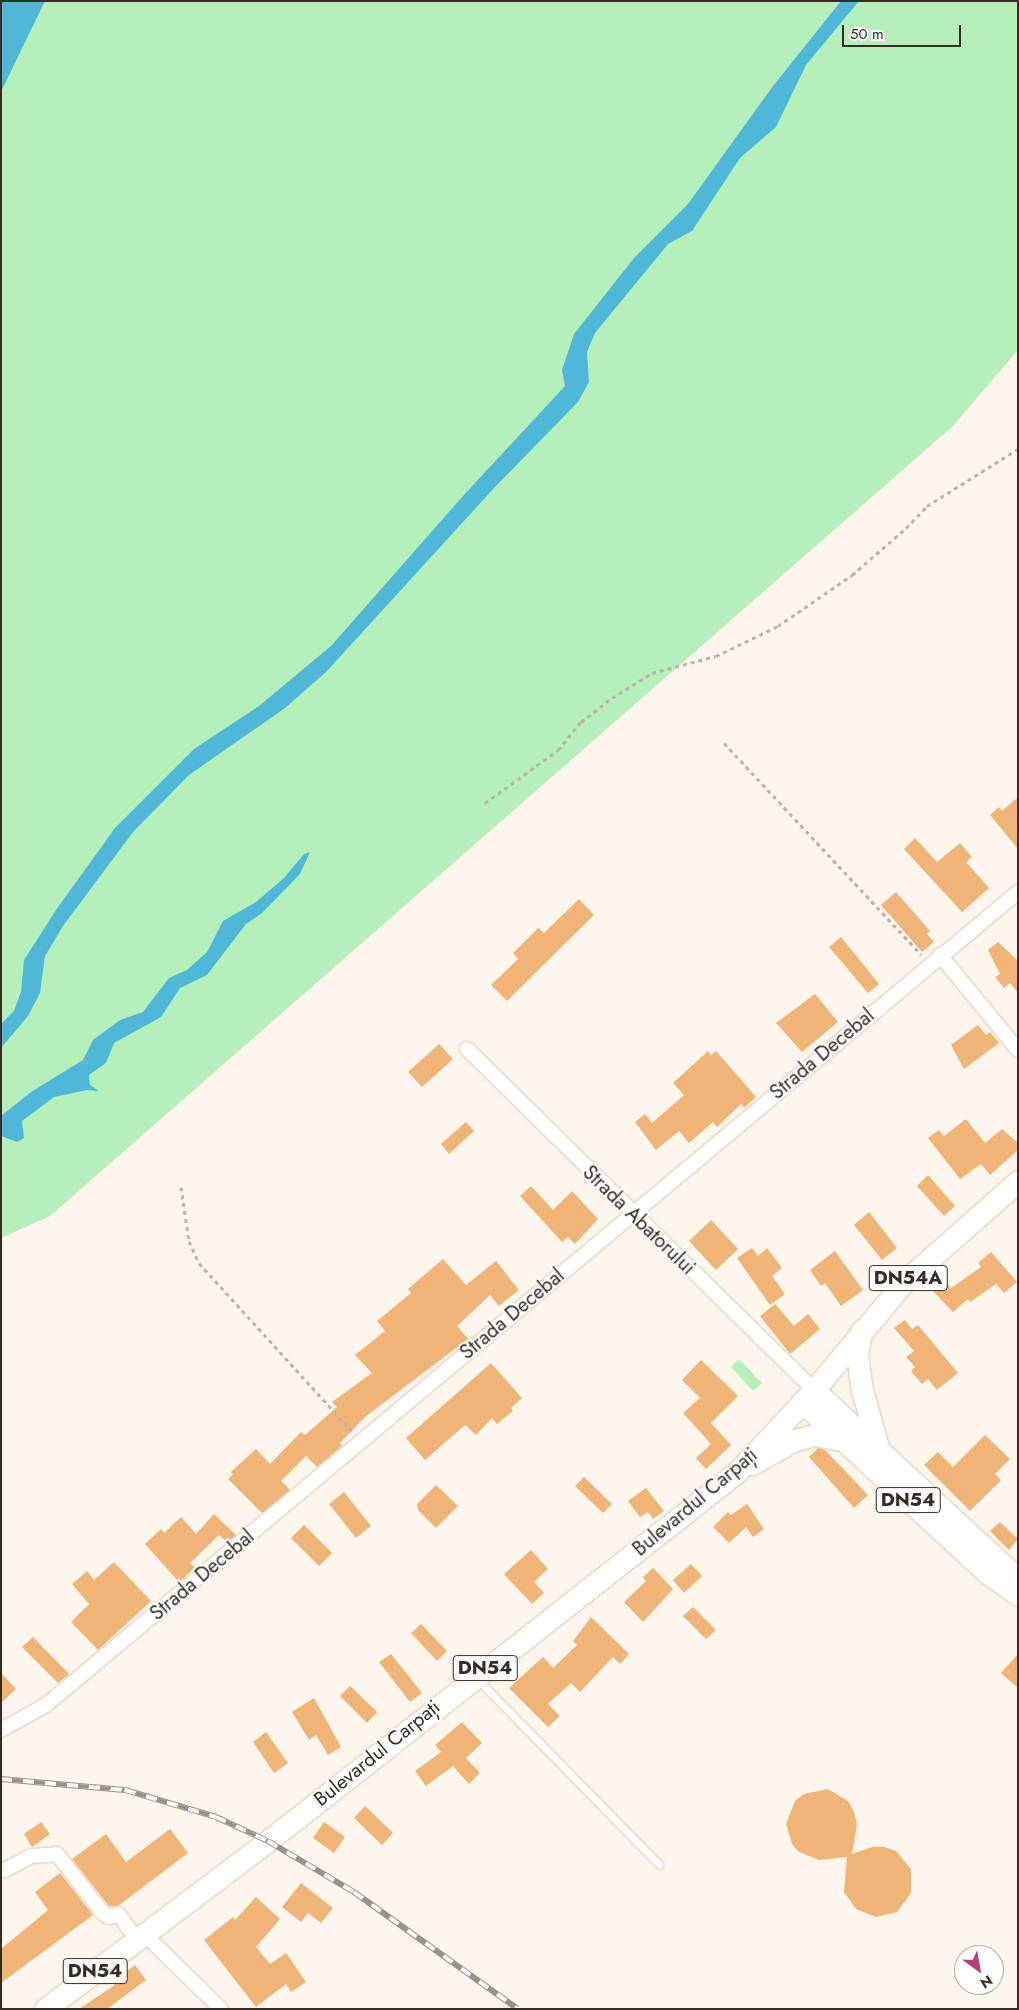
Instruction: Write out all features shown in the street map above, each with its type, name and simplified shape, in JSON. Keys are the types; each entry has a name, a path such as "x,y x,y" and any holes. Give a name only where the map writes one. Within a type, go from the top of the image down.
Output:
{"main road":[{"name":"DN54A","path":"808,1396 904,1282 1018,1181"},
{"path":"861,1331 857,1355 871,1454"},
{"name":"DN54","path":"808,1396 843,1440 871,1454 967,1528 1016,1574"},
{"name":"DN54","path":"808,1396 871,1454 941,1530 987,1573 1018,1595"},
{"name":"Bulevardul Carpați","path":"45,2009 268,1841 474,1676 737,1472 808,1396"},
{"path":"737,1472 795,1440 814,1435 843,1440"}],"street":[{"name":"Strada Decebal","path":"1,1730 46,1705 1018,892"},
{"path":"935,960 1018,1050"},
{"name":"Strada Abatorului","path":"467,1049 632,1214 808,1396"},
{"path":"5,1870 31,1856 57,1854 103,1913 109,1917 118,1914 221,2009"}],"lane":[{"path":"941,1530 967,1528"},
{"path":"474,1676 660,1864"}],"path":[{"path":"485,803 558,750 581,722 612,698 652,673 716,656 778,626 852,575 906,528 927,506 1018,449"},
{"path":"724,743 856,888 935,960"},
{"path":"181,1188 189,1241 199,1263 361,1441"}],"green space":[{"path":"45,1 1018,1 1018,350 953,426 50,1216 1,1238 1,92"},
{"path":"739,1359 762,1383 753,1391 731,1367"}],"water":[{"path":"1,1 45,1 1,92"},
{"path":"841,1 859,1 806,65 776,127 740,158 692,231 668,244 595,333 587,352 589,382 578,402 495,487 326,672 285,708 189,775 133,832 63,926 45,956 40,993 28,1016 1,1048 1,1024 14,1011 21,992 24,960 56,910 115,828 194,749 259,706 331,646 463,496 565,386 562,370 574,334 634,258 688,204 773,86"},
{"path":"310,852 300,874 262,913 246,924 207,975 180,988 161,1017 114,1043 106,1063 89,1075 90,1085 99,1091 87,1090 54,1097 22,1121 24,1138 17,1142 1,1136 1,1116 31,1092 83,1060 93,1040 120,1020 143,1012 169,978 187,970 207,952 223,921 256,902 284,878 304,854"}],"building":[{"path":"1018,797 1018,849 990,815 999,807 1002,811"},
{"path":"915,838 937,862 960,843 972,857 966,862 989,888 962,912 904,849"},
{"path":"896,892 930,931 927,934 934,942 922,952 881,905"},
{"path":"579,899 594,915 507,1001 491,985 518,959 513,953 538,928 544,933"},
{"path":"841,937 879,984 868,993 829,947"},
{"path":"998,942 1018,961 1018,993 1010,983 1004,988 995,977 1000,974 988,950"},
{"path":"815,994 838,1022 802,1052 776,1023"},
{"path":"978,1025 986,1035 990,1032 999,1043 964,1069 951,1045"},
{"path":"439,1044 453,1059 422,1087 408,1072"},
{"path":"708,1051 711,1055 716,1051 756,1097 744,1108 741,1104 717,1127 713,1122 689,1143 679,1131 656,1150 635,1122 645,1114 652,1123 684,1095 673,1083"},
{"path":"966,1119 985,1143 1002,1129 1018,1143 1018,1150 990,1175 981,1164 960,1179 928,1138 939,1130 944,1136"},
{"path":"466,1122 474,1131 449,1154 441,1144"},
{"path":"928,1175 955,1206 944,1216 917,1186"},
{"path":"531,1186 553,1210 572,1191 598,1219 575,1244 568,1237 562,1242 520,1196"},
{"path":"869,1212 897,1248 882,1260 854,1225"},
{"path":"711,1220 738,1249 716,1270 689,1241"},
{"path":"752,1248 758,1256 767,1248 782,1268 772,1276 785,1294 770,1305 737,1258"},
{"path":"835,1251 863,1290 841,1306 825,1283 821,1286 810,1270"},
{"path":"991,1252 1017,1282 1004,1293 996,1284 970,1302 968,1299 953,1312 932,1290 944,1280 951,1288 981,1267 978,1263"},
{"path":"443,1259 466,1285 496,1261 519,1290 499,1306 490,1295 457,1326 468,1339 365,1417 340,1443 342,1446 317,1467 306,1456 281,1481 290,1490 262,1513 228,1479 233,1474 231,1472 256,1449 270,1464 301,1432 305,1435 337,1407 332,1402 372,1373 355,1355 385,1331 377,1321 411,1293 408,1289"},
{"path":"775,1304 794,1326 808,1314 820,1329 790,1354 760,1316"},
{"path":"905,1320 912,1329 918,1325 958,1373 937,1390 928,1379 922,1384 911,1371 915,1367 906,1357 914,1351 894,1328"},
{"path":"701,1360 738,1396 711,1423 731,1445 706,1469 696,1458 711,1444 683,1413 700,1398 682,1380"},
{"path":"491,1363 522,1398 511,1408 513,1411 497,1424 492,1418 476,1435 465,1425 425,1460 406,1438"},
{"path":"985,1435 1010,1459 995,1474 1001,1480 970,1511 924,1465 938,1452 953,1467"},
{"path":"818,1448 825,1450 868,1495 854,1508 809,1457"},
{"path":"584,1477 612,1504 603,1513 575,1486"},
{"path":"436,1485 458,1506 436,1528 418,1510 417,1504"},
{"path":"646,1488 664,1511 653,1519 648,1512 640,1517 628,1501"},
{"path":"344,1492 371,1526 356,1538 329,1504"},
{"path":"747,1504 764,1529 753,1537 746,1527 729,1543 713,1527 728,1512 731,1515"},
{"path":"214,1514 236,1535 227,1542 219,1535 190,1563 195,1568 179,1582 145,1544 161,1529 164,1533 181,1517 196,1534"},
{"path":"1000,1522 1018,1539 1009,1550 990,1531"},
{"path":"304,1525 332,1553 319,1566 291,1538"},
{"path":"531,1550 548,1569 534,1582 544,1593 532,1604 504,1574"},
{"path":"114,1562 151,1601 98,1650 71,1622 89,1604 72,1584 87,1571 94,1580"},
{"path":"691,1564 702,1576 684,1593 673,1580"},
{"path":"653,1568 673,1589 643,1622 624,1602 646,1581 643,1577"},
{"path":"693,1607 716,1630 706,1639 683,1616"},
{"path":"591,1617 629,1654 620,1664 613,1657 580,1692 571,1683 548,1704 560,1716 548,1727 509,1688 543,1657 553,1668 577,1645 573,1641"},
{"path":"421,1624 447,1651 437,1661 411,1633"},
{"path":"33,1637 69,1674 58,1683 22,1647"},
{"path":"391,1654 422,1693 410,1702 379,1662"},
{"path":"1018,1654 1018,1688 1001,1673"},
{"path":"1,1673 16,1689 1,1703"},
{"path":"350,1686 377,1712 367,1723 340,1696"},
{"path":"314,1698 341,1747 328,1755 316,1735 309,1740 292,1712"},
{"path":"462,1722 482,1743 466,1758 480,1773 469,1784 453,1766 426,1786 415,1771 441,1752 435,1745"},
{"path":"266,1732 288,1763 274,1773 253,1742"},
{"path":"828,1789 848,1801 854,1812 857,1824 852,1854 872,1847 884,1847 896,1851 911,1869 911,1893 897,1912 876,1917 856,1909 844,1892 847,1857 819,1860 799,1852 792,1844 786,1824 795,1801 804,1794"},
{"path":"365,1806 393,1833 382,1845 354,1818"},
{"path":"41,1822 50,1834 32,1847 24,1834"},
{"path":"324,1822 345,1837 334,1853 313,1838"},
{"path":"170,1829 188,1853 118,1906 109,1906 72,1859 106,1834 126,1862"},
{"path":"60,1873 93,1915 1,1983 1,1949 48,1910 35,1892"},
{"path":"301,1883 333,1908 321,1923 308,1913 301,1922 282,1907"},
{"path":"256,1897 280,1919 256,1947 270,1964 286,1953 306,1982 291,1992 286,1984 256,2007 204,1940 233,1917 235,1920"},
{"path":"135,1965 146,1980 107,2009 79,2009 115,1985 112,1982"}],"railway":[{"path":"1,1779 125,1790 216,1817 268,1841 354,1892 518,2009"}]}
